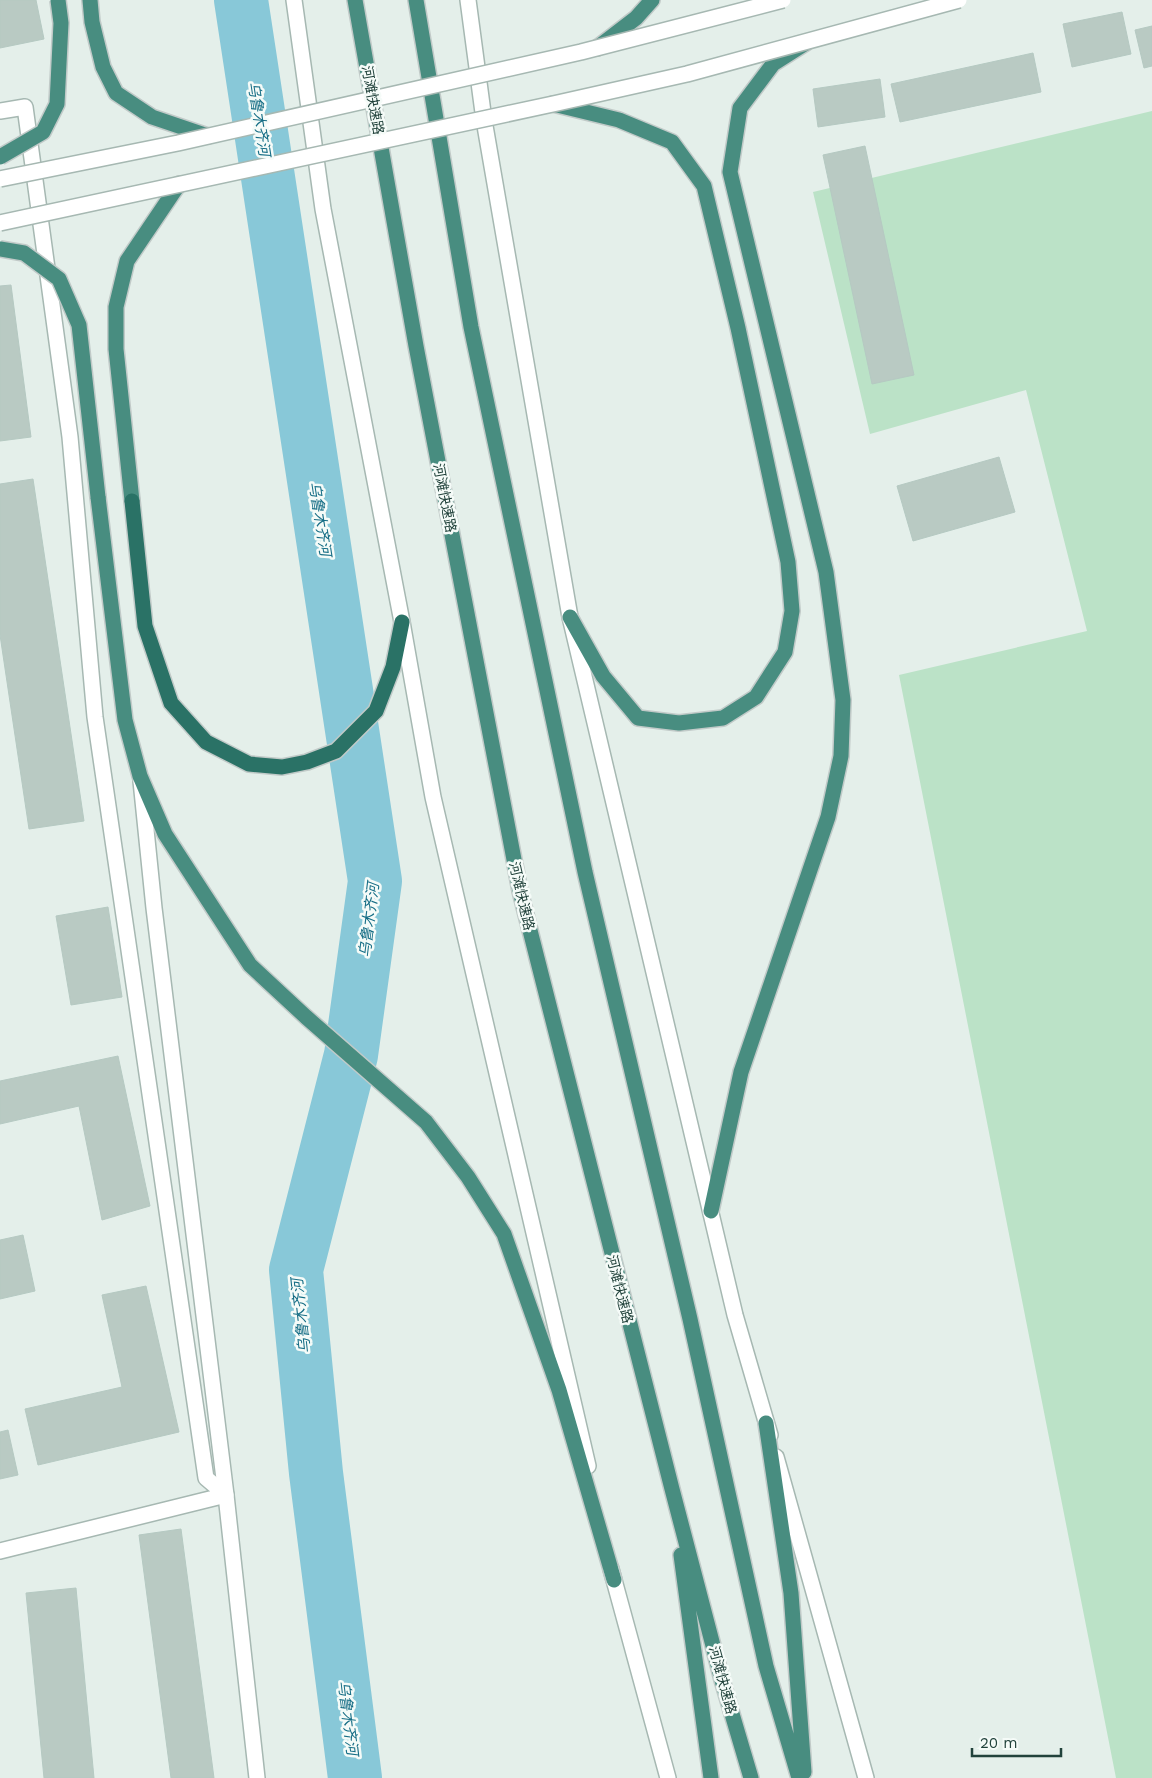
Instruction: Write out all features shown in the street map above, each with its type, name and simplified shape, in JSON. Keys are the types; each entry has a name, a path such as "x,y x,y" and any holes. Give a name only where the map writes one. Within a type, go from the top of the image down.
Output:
{"highway":[{"path":"0,157 43,132 57,104 61,22 58,0"},
{"path":"90,0 92,22 103,67 116,93 152,117 208,136"},
{"name":"河滩快速路","path":"355,0 416,346 520,891 672,1490 722,1680 751,1778"},
{"path":"416,0 471,327 582,862 690,1319 766,1666 799,1778"},
{"path":"597,48 636,18 652,0"},
{"path":"711,1211 741,1072 828,817 841,756 843,700 826,572 730,172 740,108 773,64 814,38"},
{"path":"552,104 619,120 672,142 704,186 738,328 788,562 792,611 786,652 756,697 723,718 679,723 638,718 603,676 570,617"},
{"path":"179,184 127,261 116,307 116,349 145,626 172,703 206,742 249,764 282,767 307,762 336,751 376,711 393,668 402,622"},
{"path":"0,249 24,253 59,279 79,325 125,720 140,776 165,834 250,965 306,1017 378,1078 426,1122 468,1177 504,1234 559,1390 614,1580"},
{"path":"766,1423 791,1593 804,1778"},
{"path":"672,1490 711,1778"}],"street":[{"path":"294,0 323,209 402,622 433,797 614,1580 668,1778"},
{"path":"468,0 484,120 570,617 735,1316 866,1778"},
{"path":"0,179 208,136 597,48 783,0"},
{"path":"0,222 687,74 959,0"},
{"path":"0,112 25,106 70,437 95,717 206,1478 226,1495"},
{"path":"140,776 155,918 226,1495 257,1778"},
{"path":"0,1551 226,1495"}],"green space":[{"path":"1152,111 1152,1778 1116,1778 899,675 1087,631 1026,390 870,434 813,192"}],"building":[{"path":"0,0 36,0 44,39 0,48"},
{"path":"1122,12 1131,54 1072,67 1063,24"},
{"path":"1152,26 1152,66 1144,68 1135,30"},
{"path":"1033,53 1041,92 900,122 891,84"},
{"path":"880,79 885,117 818,127 813,89"},
{"path":"865,146 914,375 872,384 823,155"},
{"path":"11,285 31,437 0,441 0,286"},
{"path":"999,457 1015,512 913,541 897,486"},
{"path":"33,479 84,821 29,829 0,635 0,484"},
{"path":"108,907 122,997 71,1005 56,916"},
{"path":"118,1056 150,1206 102,1220 79,1106 0,1124 0,1081"},
{"path":"23,1235 35,1291 0,1299 0,1240"},
{"path":"146,1286 179,1432 38,1465 25,1409 122,1387 102,1295"},
{"path":"8,1430 18,1475 0,1479 0,1432"},
{"path":"181,1529 214,1778 171,1778 139,1535"},
{"path":"76,1588 94,1778 44,1778 26,1593"}],"waterway":[{"name":"乌鲁木齐河","path":"241,0 375,881 351,1055 296,1270 316,1473 355,1778"}]}
